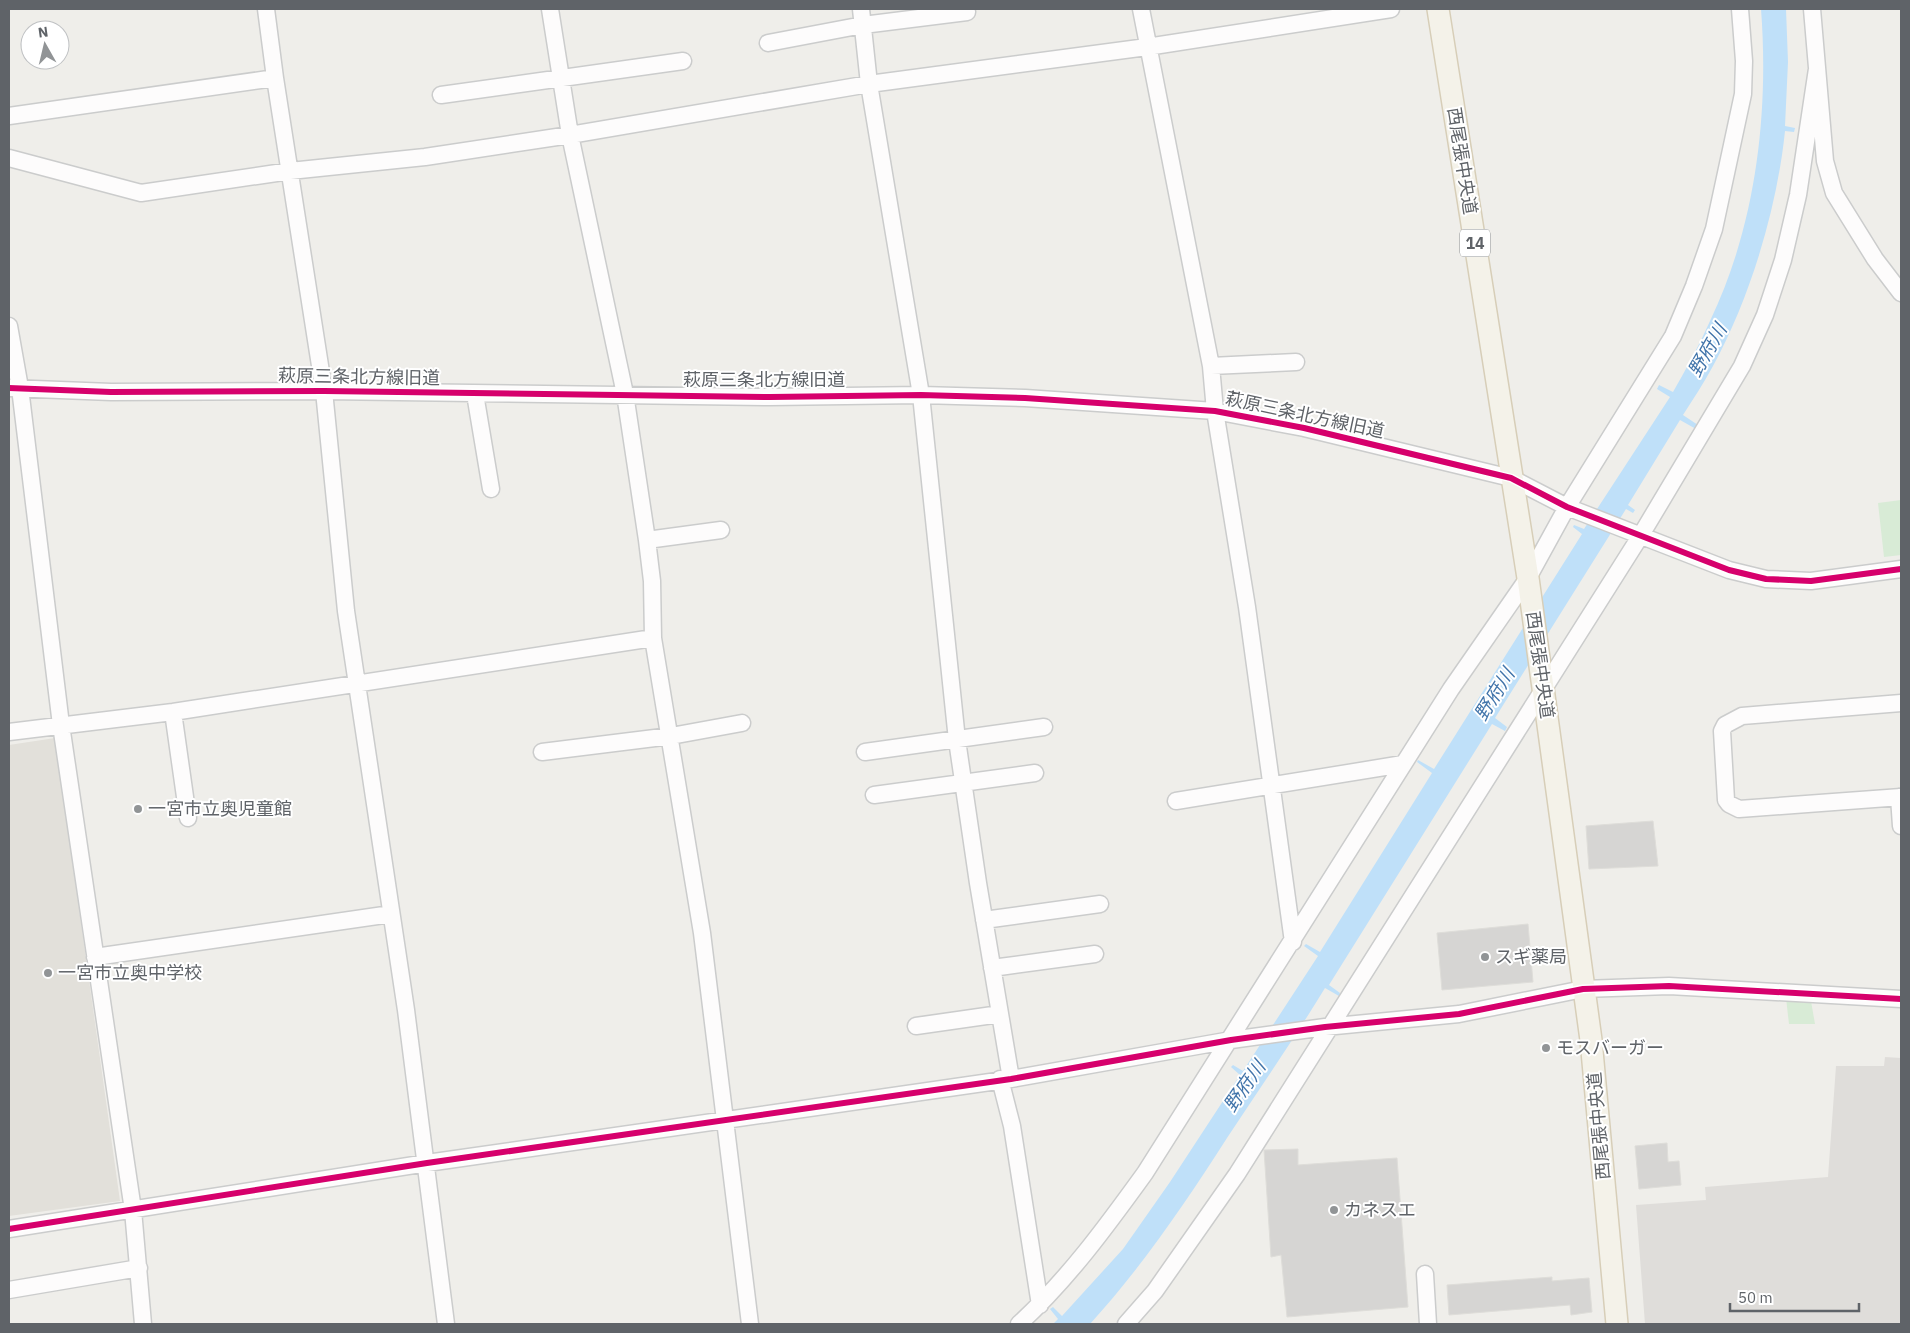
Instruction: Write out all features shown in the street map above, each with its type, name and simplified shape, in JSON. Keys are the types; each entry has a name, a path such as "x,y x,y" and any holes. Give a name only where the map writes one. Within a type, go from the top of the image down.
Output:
{"main road":[{"name":"西尾張中央道","path":"1438,9 1528,578 1591,1040 1617,1324"}],"street":[{"path":"266,9 324,391 346,611 427,1163 446,1324"},
{"path":"550,9 570,135 625,394 652,580 654,638 702,933 750,1324"},
{"path":"1141,9 1211,366 1215,411 1247,607 1270,786 1293,942"},
{"path":"9,158 141,193 290,171 425,157 570,135 869,84 1147,47 1391,9"},
{"path":"1019,1324 1040,1305 1096,1240 1145,1173 1235,1040 1293,942 1451,689 1528,578 1672,336 1694,286 1714,228 1743,94 1744,61 1740,9"},
{"path":"1812,9 1825,160 1834,193 1875,259 1901,293"},
{"path":"768,43 862,17 967,12"},
{"path":"862,17 869,84 922,395 957,740 1000,1014 1012,1126 1040,1305"},
{"path":"441,95 682,61"},
{"path":"1126,1324 1155,1291 1198,1232 1543,688 1742,366 1765,315 1783,260 1798,194 1817,69"},
{"path":"9,116 275,78"},
{"path":"9,326 14,388 60,725 133,1210 143,1324"},
{"path":"1211,366 1296,362"},
{"name":"萩原三条北方線旧道","path":"14,388 111,392 324,391 770,397 922,395 1025,398 1215,411 1304,428 1511,478 1570,508 1729,570 1766,579 1811,581 1901,568"},
{"path":"475,394 491,489"},
{"path":"647,540 721,530"},
{"path":"9,732 173,712 654,638"},
{"path":"1901,703 1742,716 1725,725 1722,731 1726,800 1732,807 1739,809 1900,797 1901,826"},
{"path":"173,712 188,818"},
{"path":"542,752 671,736 742,723"},
{"path":"865,752 1044,727"},
{"path":"1176,801 1404,764"},
{"path":"874,796 1035,773"},
{"path":"984,920 1100,904"},
{"path":"95,957 391,914"},
{"path":"992,968 1095,954"},
{"path":"9,1229 427,1163 1006,1079 1235,1040 1328,1027 1459,1014 1583,989 1669,986 1901,999"},
{"path":"916,1026 1000,1014"},
{"path":"9,1290 139,1268"},
{"path":"1425,1274 1428,1324"}],"shaded area":[{"name":"一宮市立奥中学校","path":"55,738 120,1201 9,1216 9,745"},
{"path":"1885,1057 1901,1058 1901,1324 1645,1324 1636,1205 1706,1200 1705,1187 1828,1177 1836,1066 1884,1066"}],"green space":[{"path":"1901,500 1901,555 1884,557 1878,503"},
{"path":"1786,998 1811,1001 1815,1024 1789,1024"}],"water":[{"name":"野府川","path":"1761,9 1786,9 1788,62 1785,126 1795,128 1794,132 1785,131 1776,191 1760,252 1739,312 1713,366 1683,415 1698,425 1696,429 1680,420 1628,505 1635,510 1633,513 1626,509 1495,718 1507,727 1505,731 1492,724 1329,985 1340,993 1339,996 1325,988 1179,1210 1128,1280 1090,1324 1053,1324 1058,1319 1050,1309 1053,1307 1062,1316 1123,1249 1170,1182 1240,1075 1231,1067 1233,1065 1243,1071 1318,956 1304,946 1306,944 1320,952 1432,773 1417,762 1418,760 1434,769 1582,534 1573,527 1574,525 1584,529 1670,397 1657,389 1659,385 1673,392 1692,357 1726,284 1739,247 1756,168 1761,129 1763,89"}],"building":[{"path":"1653,821 1658,866 1589,869 1586,826"},
{"name":"スギ薬局","path":"1528,924 1533,982 1442,990 1437,933"},
{"path":"1667,1143 1668,1162 1679,1161 1681,1185 1639,1189 1635,1146"},
{"name":"カネスエ","path":"1298,1149 1298,1165 1397,1158 1408,1307 1287,1317 1281,1255 1271,1257 1264,1150"},
{"path":"1552,1277 1552,1281 1589,1278 1592,1312 1571,1315 1570,1305 1449,1315 1447,1285"}],"cycle path":[{"path":"9,388 111,392 324,391 770,397 921,395 1025,398 1215,411 1304,428 1511,478 1567,507 1729,570 1766,579 1811,581 1901,569"},
{"path":"9,1229 427,1163 1011,1079 1231,1040 1325,1027 1459,1014 1583,989 1669,986 1901,999"}],"place":[{"name":"一宮市立奥児童館","path":"138,809"},
{"name":"スギ薬局","path":"1485,957"},
{"name":"一宮市立奥中学校","path":"48,973"},
{"name":"モスバーガー","path":"1546,1048"},
{"name":"カネスエ","path":"1334,1210"}]}
